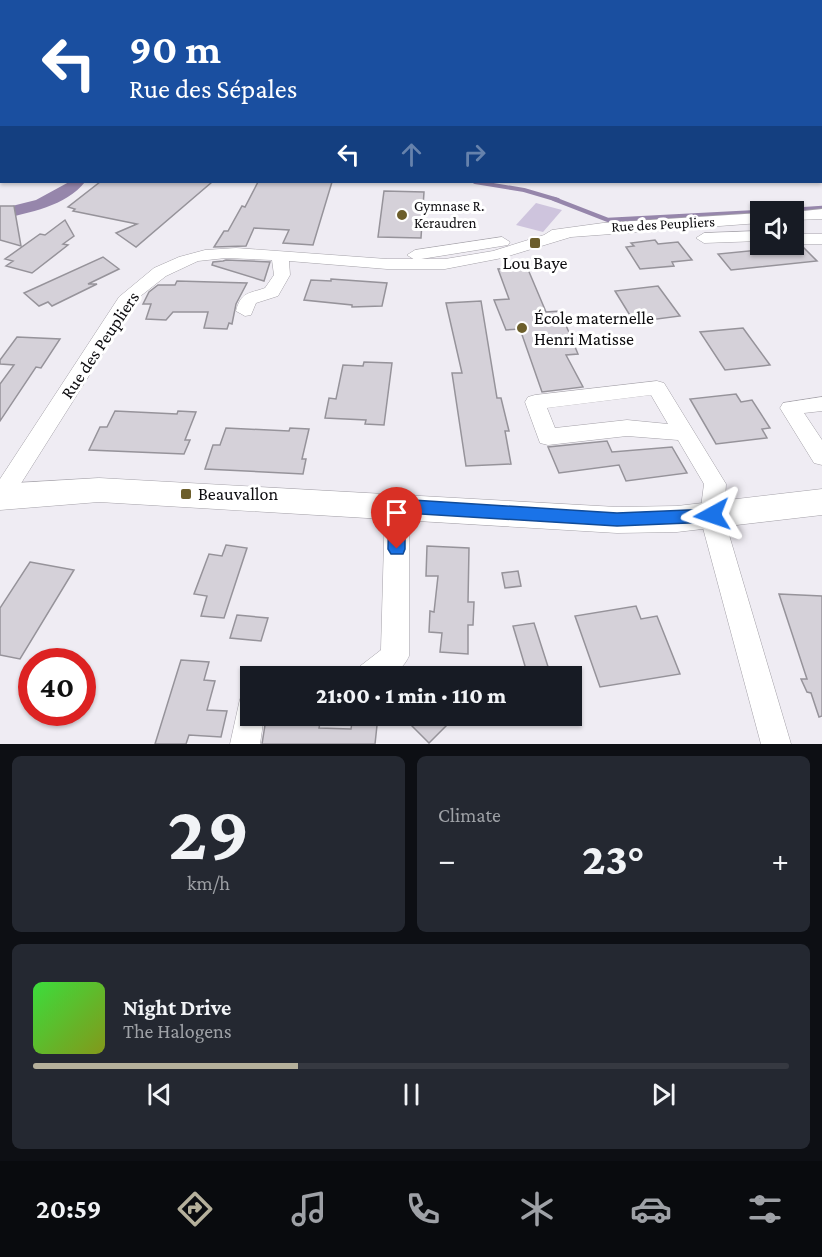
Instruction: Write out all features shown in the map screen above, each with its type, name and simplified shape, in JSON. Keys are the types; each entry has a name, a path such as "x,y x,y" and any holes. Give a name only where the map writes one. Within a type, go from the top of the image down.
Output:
{"street":[{"path":"804,215 822,214"},
{"name":"Rue des Peupliers","path":"0,498 125,301 142,285 166,268 198,257 235,253 390,264 448,264 498,254 565,234 603,228 750,219"},
{"path":"704,238 750,236"},
{"path":"245,311 248,300 272,292 282,275 280,255"},
{"path":"684,433 627,428 548,436 535,402 657,388 715,484 712,515 776,744"},
{"path":"822,404 790,408 822,457"},
{"path":"0,498 99,490 617,520 712,515 822,502"},
{"path":"382,666 395,656 397,506"},
{"path":"245,744 248,726"}],"shaded area":[{"path":"536,203 562,210 543,232 516,225"}],"building":[{"path":"99,183 211,183 136,247 116,233 137,224 73,211 75,209 68,207"},
{"path":"257,183 332,183 313,245 283,243 289,230 254,228 246,246 214,247 224,231 228,231 242,206 245,207"},
{"name":"Gymnase R. Keraudren","path":"384,191 424,192 421,238 378,237"},
{"path":"0,206 14,206 21,246 0,240"},
{"path":"65,220 74,236 63,244 68,245 32,273 6,266 13,261 5,259 40,234 45,235"},
{"path":"655,240 658,244 678,242 692,260 672,262 674,266 640,269 626,247 634,246 631,243"},
{"path":"804,248 817,261 731,270 718,254 750,251 750,255 804,255"},
{"path":"103,257 119,269 88,284 97,284 52,306 48,302 39,306 24,293"},
{"path":"213,262 270,262 264,281 212,265"},
{"path":"527,267 546,312 560,311 578,354 566,355 583,387 542,392 520,329 506,330 494,300 509,299 498,269"},
{"path":"331,279 387,283 382,306 352,307 352,305 304,300 311,280 331,281"},
{"path":"177,281 247,283 236,304 232,324 229,323 227,329 204,328 208,312 173,312 166,320 146,319 151,304 143,304 149,292 158,285 175,285"},
{"path":"658,286 680,316 634,322 615,291"},
{"path":"481,301 497,398 501,398 509,431 505,431 511,464 466,466 452,373 462,373 446,303"},
{"path":"743,328 770,365 725,370 700,332"},
{"path":"17,337 60,339 41,368 36,367 0,421 0,384 14,365 0,364 0,360"},
{"path":"364,362 392,363 384,425 365,424 366,420 325,418 329,398 336,399 343,365 363,366"},
{"path":"736,394 741,402 752,400 770,428 762,429 767,438 716,444 690,399"},
{"path":"115,411 177,414 178,411 196,412 185,440 190,440 184,454 89,450 100,427 107,427"},
{"path":"226,428 289,431 290,428 309,429 302,459 306,459 303,474 205,469 213,445 220,445"},
{"path":"607,441 612,452 672,447 687,473 626,481 619,465 559,473 548,447"},
{"path":"226,545 247,548 224,618 201,616 207,596 194,594 209,554 222,556"},
{"path":"427,546 469,548 468,602 474,602 473,625 468,625 468,654 440,652 442,633 429,632 430,611 434,612 438,576 426,576"},
{"path":"30,562 74,570 27,648 18,648 18,659 0,655 0,608"},
{"path":"518,571 521,586 505,588 502,573"},
{"path":"779,594 822,596 822,716 819,717 811,693 807,692 801,679 807,679"},
{"path":"636,606 641,619 657,616 680,674 600,687 575,616"},
{"path":"237,615 268,618 261,641 230,638"},
{"path":"534,623 548,666 525,666 513,626"},
{"path":"181,660 209,662 204,680 215,681 207,710 227,711 221,737 189,735 186,744 155,744"},
{"path":"265,726 319,726 319,728 351,729 351,726 377,726 375,744 262,744"},
{"path":"412,726 446,726 429,743"}],"waterway":[{"path":"0,214 41,203 59,195 77,183"},
{"path":"481,183 524,190 558,200"},
{"path":"554,199 608,220 750,213"},
{"path":"804,209 822,208"}],"place":[{"name":"Gymnase R. Keraudren","path":"402,215"},
{"name":"Lou Baye","path":"535,243"},
{"name":"École maternelle Henri Matisse","path":"522,328"},
{"name":"Beauvallon","path":"186,494"}],"route":[{"path":"397,549 397,506 617,520 677,519 712,515"}]}
